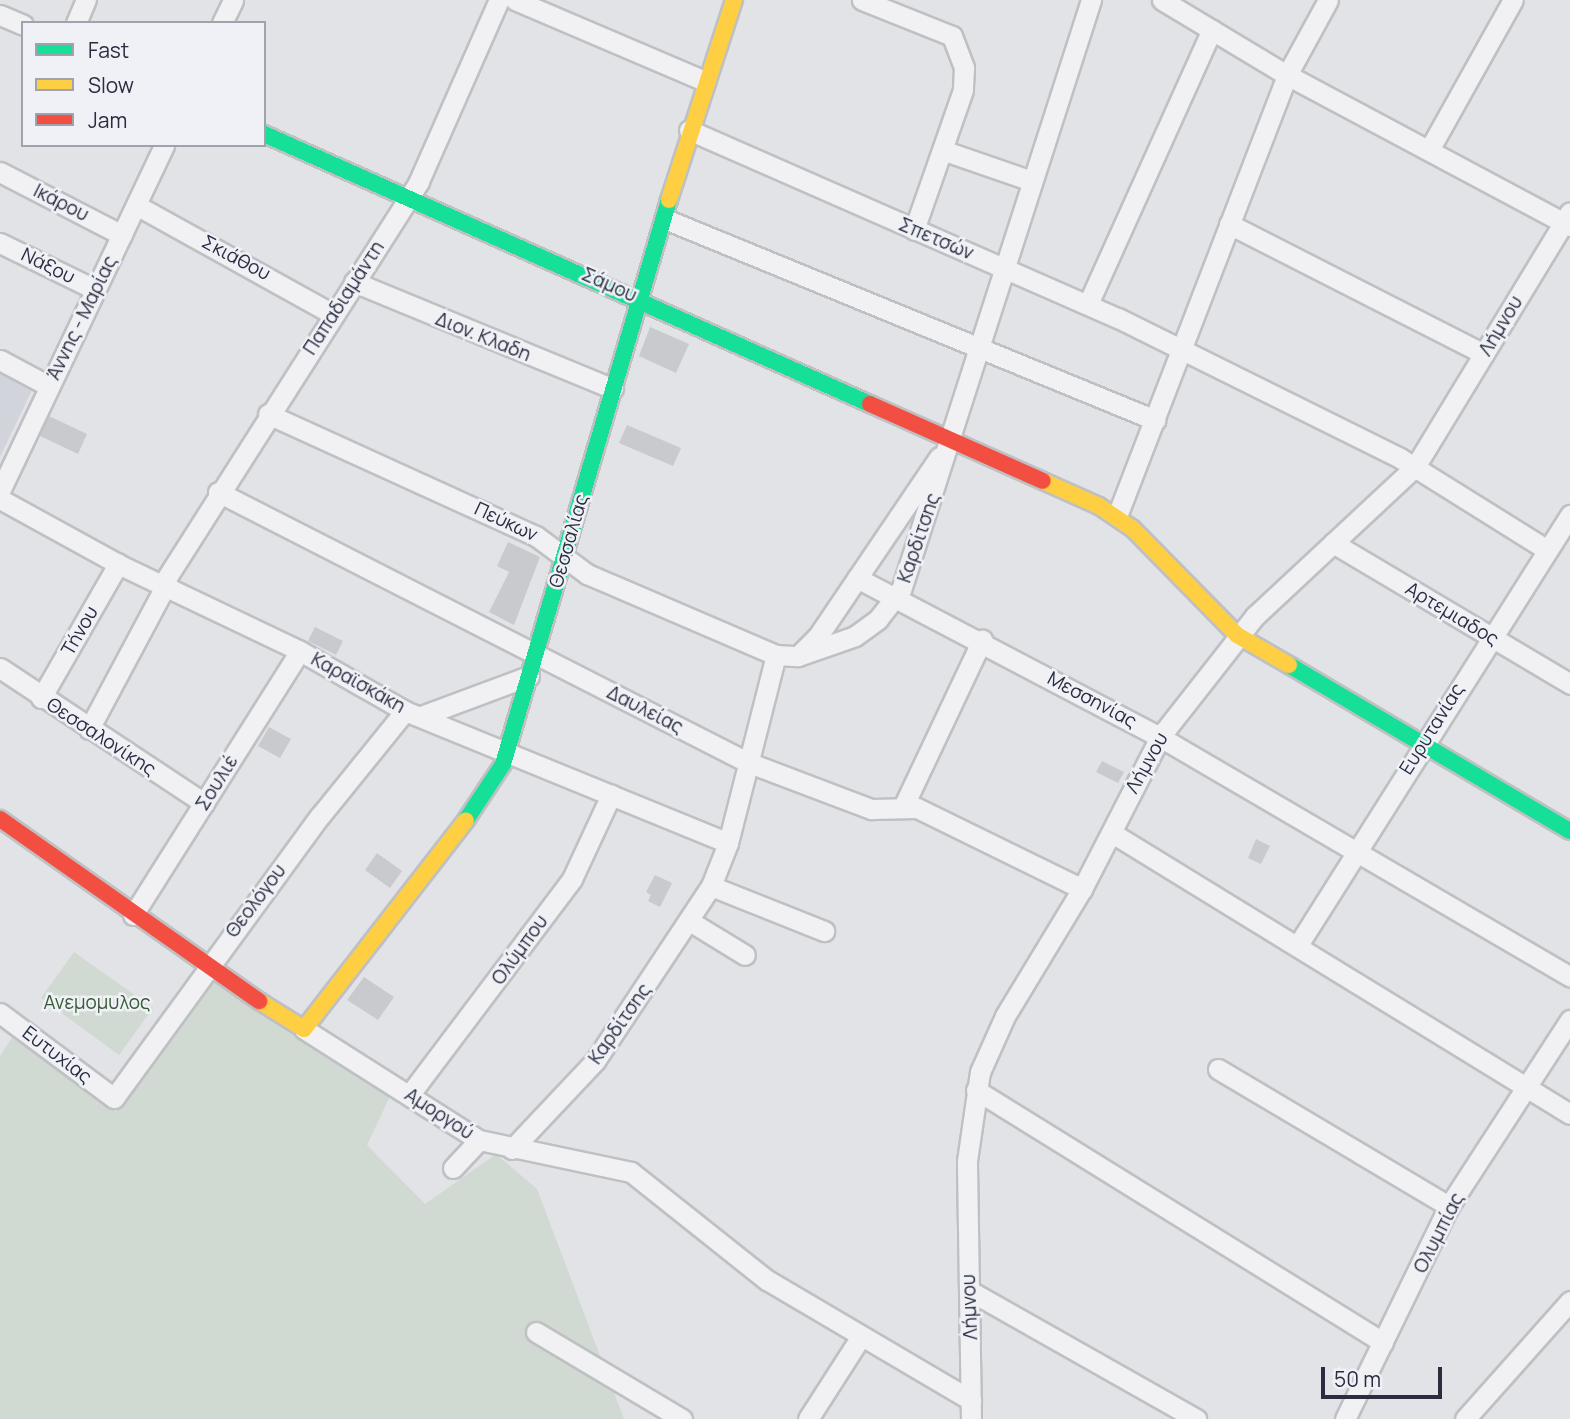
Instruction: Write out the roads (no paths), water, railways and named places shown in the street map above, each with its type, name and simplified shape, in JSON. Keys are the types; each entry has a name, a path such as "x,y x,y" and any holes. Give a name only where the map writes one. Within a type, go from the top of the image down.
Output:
{"street":[{"path":"77,21 86,0"},
{"path":"223,21 233,0"},
{"name":"Παπαδιαμάντη","path":"89,729 165,582 218,492 410,196 499,0"},
{"path":"515,0 705,81"},
{"name":"Θεσσαλίας","path":"304,1030 489,790 506,749 529,676 690,130 734,0"},
{"path":"862,0 943,30 958,44 965,79 914,230"},
{"name":"Καρδίτσης","path":"512,1149 595,1061 691,922 711,886 728,843 776,655 798,656 855,636 897,598 1008,269 1032,181 1091,0"},
{"path":"1162,0 1287,75 1568,220"},
{"path":"1328,0 1287,75 1117,516 1237,635 1570,831"},
{"path":"1429,150 1513,0"},
{"path":"0,15 21,24"},
{"path":"1088,304 1213,30"},
{"name":"Σπετσών","path":"690,130 1088,304 1182,350 1415,467 1547,550"},
{"name":"Σάμου","path":"266,135 410,196 1117,516"},
{"name":"Άννης - Μαρίας","path":"0,491 163,147"},
{"path":"942,150 1032,181"},
{"name":"Ικάρου","path":"0,172 122,235"},
{"name":"Σκιάθου","path":"136,205 333,314"},
{"path":"664,219 1155,421"},
{"name":"Λήμνου","path":"971,1410 967,1172 976,1090 1005,1016 1082,889 1160,737 1237,635 1415,467 1568,220"},
{"path":"1229,224 1484,354"},
{"name":"Νάξου","path":"0,243 96,290"},
{"name":"Διον. Κλαδη","path":"354,282 613,389"},
{"path":"0,360 50,386"},
{"name":"Πεύκων","path":"268,414 536,536 587,574 776,655"},
{"path":"798,656 857,578 951,441"},
{"name":"Δαυλείας","path":"218,492 747,762 871,809 904,805"},
{"name":"Καραϊσκάκη","path":"0,499 118,564 165,582 414,713 728,843"},
{"name":"Ευρυτανίας","path":"1298,946 1423,743 1570,515"},
{"name":"Αρτεμιαδος","path":"1333,543 1570,684"},
{"name":"Τήνου","path":"41,698 118,564"},
{"name":"Μεσσηνίας","path":"857,578 982,640 1160,737 1358,848 1570,977"},
{"path":"982,640 904,805 1082,889"},
{"name":"Σουλιέ","path":"133,915 300,651"},
{"name":"Θεσσαλονίκης","path":"0,668 41,698 204,803"},
{"path":"414,713 529,676"},
{"name":"Θεολόγου","path":"114,1098 206,968 414,713"},
{"name":"Ολύμπου","path":"410,1094 572,879 611,795"},
{"name":"Αμοργού","path":"0,819 206,968 410,1094 479,1140 631,1172 767,1280 971,1410"},
{"path":"1112,833 1570,1114"},
{"path":"711,886 824,931"},
{"path":"691,922 745,955"},
{"name":"Ευτυχίας","path":"0,1013 114,1098"},
{"name":"Ολυμπίας","path":"1345,1419 1449,1206 1570,1020"},
{"path":"1218,1069 1449,1206"},
{"path":"976,1090 1383,1342"},
{"path":"453,1168 479,1140"},
{"path":"971,1291 1196,1419"},
{"path":"1465,1419 1570,1301"},
{"path":"536,1332 682,1419"},
{"path":"808,1419 860,1338"}],"park label":[{"name":"Ανεμομυλος","path":"97,1003"}]}
